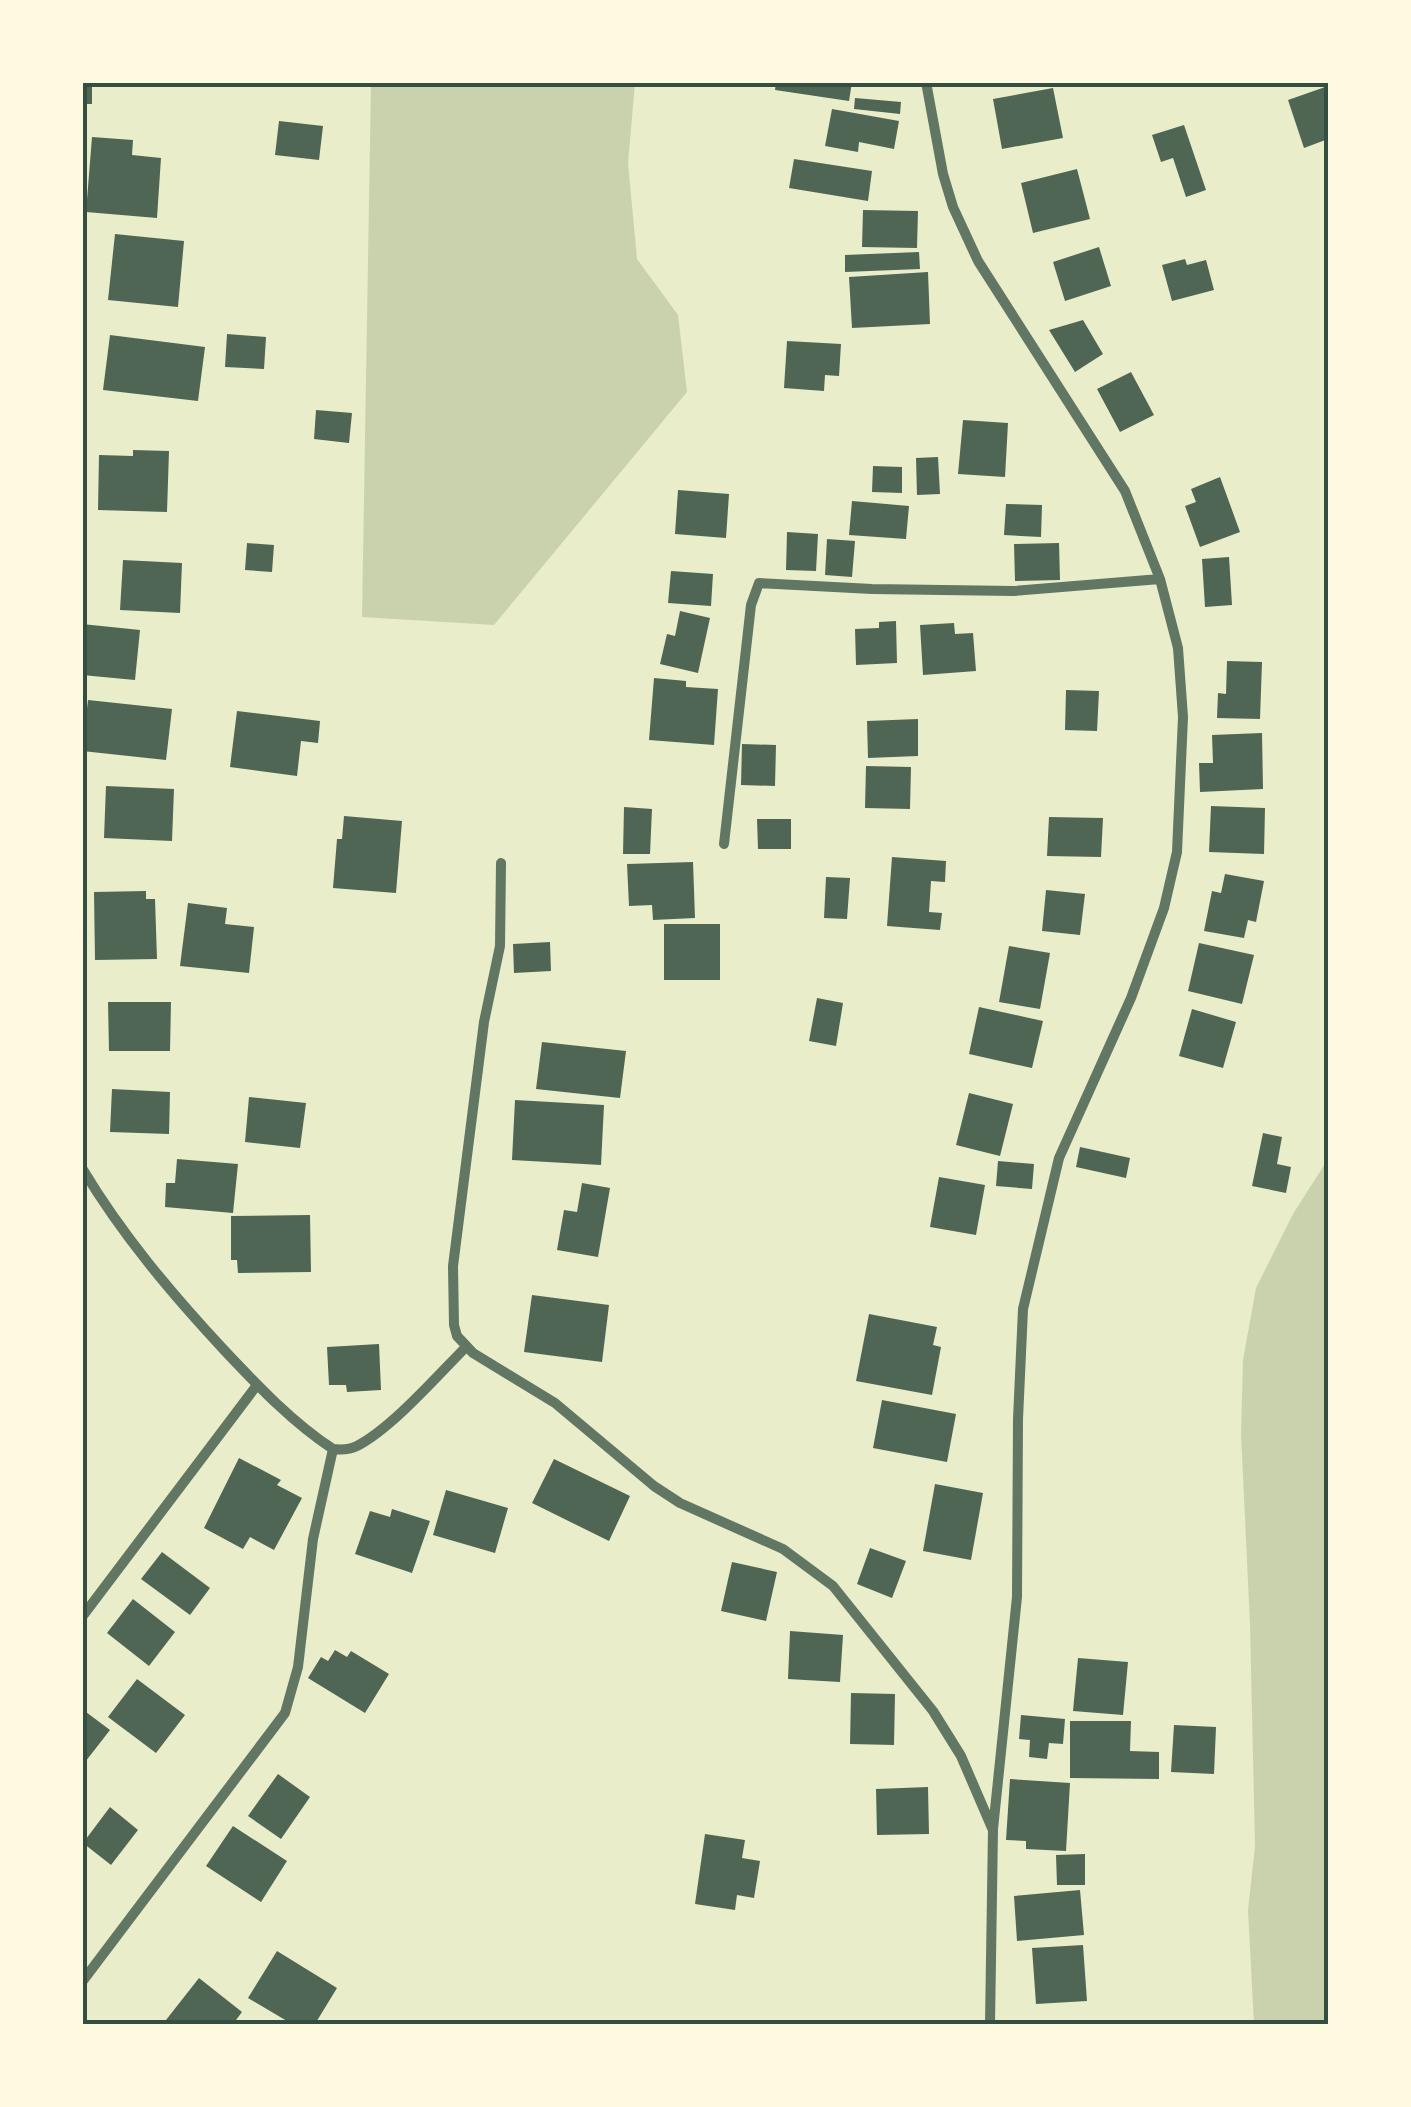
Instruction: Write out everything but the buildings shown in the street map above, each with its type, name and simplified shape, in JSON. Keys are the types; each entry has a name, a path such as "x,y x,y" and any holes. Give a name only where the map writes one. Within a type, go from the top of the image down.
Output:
{"street":[{"path":"926,82 953,207 978,261 1126,491 1160,579 1178,648 1183,717 1177,852 1164,908 1131,998 1059,1158 1023,1310 1016,1596 992,1829 990,2024"},
{"path":"724,844 751,605 758,583 1014,590 1160,579"},
{"path":"501,863 500,946 484,1022 454,1266 454,1325 466,1347 555,1403 654,1486 680,1503 783,1549 832,1586 933,1711 961,1756 992,1829"},
{"path":"82,1168 137,1250 188,1312 256,1384 333,1449 346,1450 374,1435 466,1347"},
{"path":"82,1617 256,1384"},
{"path":"82,1982 285,1713 296,1679 313,1538 333,1449"}],"green space":[{"path":"371,83 635,83 628,163 637,259 678,315 687,392 494,625 362,617"},
{"path":"1328,1159 1328,2024 1254,2024 1248,1910 1255,1846 1241,1434 1243,1360 1256,1288 1293,1214"}]}
